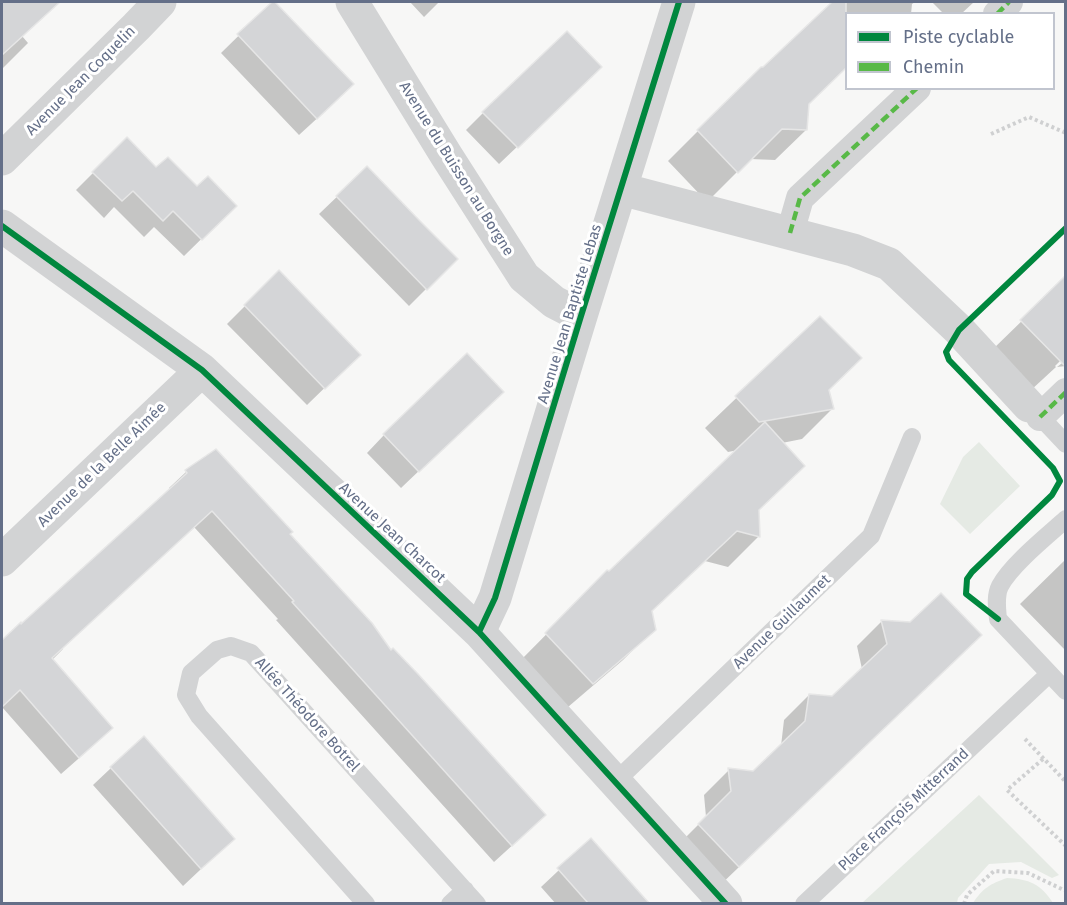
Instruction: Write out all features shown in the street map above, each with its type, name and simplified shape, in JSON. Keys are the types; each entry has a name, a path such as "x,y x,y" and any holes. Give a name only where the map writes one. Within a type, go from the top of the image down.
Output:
{"street":[{"name":"Avenue Jean Coquelin","path":"2,159 160,2"},
{"name":"Avenue du Buisson au Borgne","path":"352,2 524,277 554,302 581,316"},
{"name":"Avenue Jean Baptiste Lebas","path":"479,632 495,597 679,2"},
{"path":"790,233 800,198 915,90"},
{"path":"621,189 852,250 889,264 959,330 1035,412 1065,392"},
{"name":"Avenue Jean Charcot","path":"2,226 202,370 479,632 726,903"},
{"name":"Avenue de la Belle Aimée","path":"2,560 202,370"}],"lane":[{"path":"1035,412 1065,444"},
{"name":"Avenue Guillaumet","path":"615,783 872,536 912,436"},
{"path":"1065,519 1012,569 999,587 996,603 998,619 1065,691"},
{"name":"Allée Théodore Botrel","path":"366,903 199,716 186,695 191,673 217,650 231,646 251,653 477,903"},
{"name":"Place François Mitterrand","path":"804,903 1049,674"},
{"path":"450,903 465,890"}],"path":[{"path":"991,134 1029,117 1065,133"},
{"path":"1004,717 1065,782"},
{"path":"1043,759 1007,789 1065,846"},
{"path":"964,903 967,895 994,871 1028,873 1065,891"}],"shaded area":[{"path":"979,442 1020,486 970,534 940,504 963,457"},
{"path":"979,795 1059,875 1052,878 1021,862 989,864 958,898 957,903 862,903"},
{"path":"1007,878 1034,884 1044,891 1053,903 973,903 987,887"}],"building":[{"path":"2,2 60,2 2,55"},
{"path":"272,2 275,2 354,84 317,119 237,34"},
{"path":"832,2 846,2 845,69 809,104 807,130 782,129 738,173 697,130"},
{"path":"567,31 602,67 518,148 482,112"},
{"path":"127,137 156,167 168,157 197,186 208,176 237,206 202,240 173,211 163,221 133,191 122,201 92,172"},
{"path":"367,166 458,259 427,290 336,196"},
{"path":"279,270 361,355 325,389 244,305"},
{"path":"1065,276 1065,366 1020,320"},
{"path":"820,316 862,358 829,390 834,409 759,422 735,396"},
{"path":"467,353 504,392 419,472 383,434"},
{"path":"765,422 805,466 759,510 760,537 737,531 652,611 656,630 593,684 545,633 607,570 609,571"},
{"path":"216,449 293,532 290,534 372,623 391,650 393,648 418,674 546,815 512,846 212,511 52,658 113,728 79,758 20,690 2,707 2,640 187,473 185,470"},
{"path":"941,593 982,635 739,867 698,824 731,791 728,768 753,771 805,721 809,694 832,696 887,644 881,620 910,622"},
{"path":"144,736 235,839 201,869 110,767"},
{"path":"591,838 649,903 588,903 557,868"}],"marked path":[{"path":"999,12 1009,2"},
{"path":"790,233 800,198 915,90"},
{"path":"1040,417 1066,392"}],"cycle path":[{"path":"479,632 495,598 679,2"},
{"path":"2,226 202,370 479,632 726,904"},
{"path":"998,619 966,594 967,579 1052,495 1060,481 1053,468 949,360 946,352 959,330 1066,228"}]}
